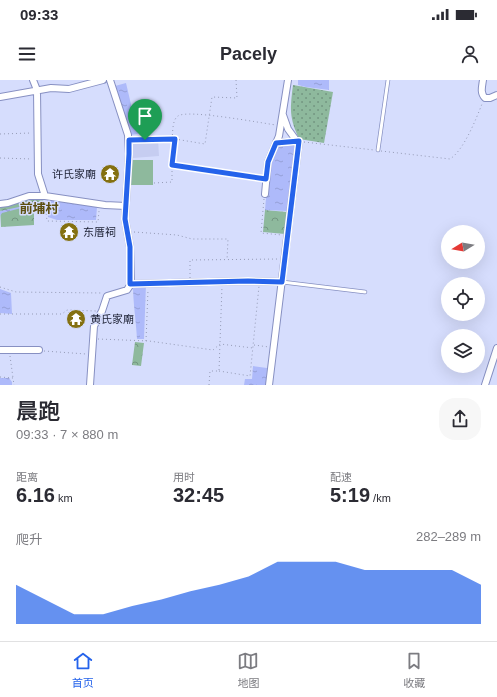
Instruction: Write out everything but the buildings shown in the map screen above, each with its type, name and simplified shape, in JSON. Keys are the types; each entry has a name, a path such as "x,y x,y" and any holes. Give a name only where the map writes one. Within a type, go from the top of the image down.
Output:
{"street":[{"path":"33,80 37,90 38,174 45,196"},
{"path":"0,97 50,88 69,89 103,80"},
{"path":"90,385 94,326 102,311 107,296 127,290 130,284 130,247 125,219 129,140 110,80"},
{"path":"265,194 268,162 279,136 288,80"},
{"path":"483,80 481,90 482,95 485,98 490,98 497,95"},
{"path":"269,385 297,141 288,129 284,119 283,109"},
{"path":"276,143 297,141"},
{"path":"0,204 29,196 45,196 100,204 126,206"},
{"path":"130,284 190,282 282,282"},
{"path":"485,385 497,348"},
{"path":"0,350 39,350"}],"lane":[{"path":"378,150 388,80"},
{"path":"282,282 365,292"}],"path":[{"path":"129,140 175,139 205,144 212,97 237,98 236,80"},
{"path":"297,141 450,159 454,156 469,133 485,98"},
{"path":"172,139 174,122 177,116 181,114 209,115 280,126"},
{"path":"0,134 38,133"},
{"path":"154,183 172,182 175,139"},
{"path":"0,158 38,159"},
{"path":"172,165 266,179"},
{"path":"265,194 261,233 287,235"},
{"path":"45,196 47,221 98,222 100,204"},
{"path":"127,232 177,236 192,239 228,239 227,260"},
{"path":"190,282 190,260 284,259"},
{"path":"219,371 222,282"},
{"path":"209,385 210,370 250,376 260,282"},
{"path":"146,341 148,283"},
{"path":"0,287 16,292 101,293 107,296"},
{"path":"0,314 62,314 67,310 102,311"},
{"path":"93,339 146,341 213,350 220,344 253,348"},
{"path":"253,345 274,348"},
{"path":"9,350 14,385"},
{"path":"39,350 92,354"},
{"path":"0,377 13,378"}],"shaded area":[{"path":"158,139 159,156 133,158 132,141"}],"green space":[{"path":"293,85 333,92 324,143 299,139 293,125 291,113"},
{"path":"131,160 153,160 153,185 131,185"},
{"path":"43,197 44,209 34,209 34,225 1,227 0,207 31,198"},
{"path":"265,210 287,212 285,234 263,232"},
{"path":"135,342 144,343 141,366 132,365"}],"water":[{"path":"298,80 329,80 329,90 298,85"},
{"path":"126,83 138,134 130,135 115,86"},
{"path":"293,143 295,147 287,211 265,210 269,162 277,145"},
{"path":"47,199 94,205 97,207 96,220 57,220 48,217"},
{"path":"44,203 44,209 34,209 29,206 2,213 0,216 0,211"},
{"path":"146,284 144,339 137,339 133,285"},
{"path":"0,289 11,293 12,314 0,313"},
{"path":"253,366 267,368 266,385 244,385 245,379 252,379"},
{"path":"0,378 9,378 12,385 0,385"}],"place":[{"name":"许氏家廟","path":"110,174"},
{"name":"东厝祠","path":"69,232"},
{"name":"黄氏家廟","path":"76,319"}],"district":[{"name":"前埔村","path":"39,208"}],"route":[{"path":"175,139 172,165 266,179 268,162 276,143 299,141 282,282 248,281 130,284 130,247 125,219 129,140 145,140 175,139"}]}
